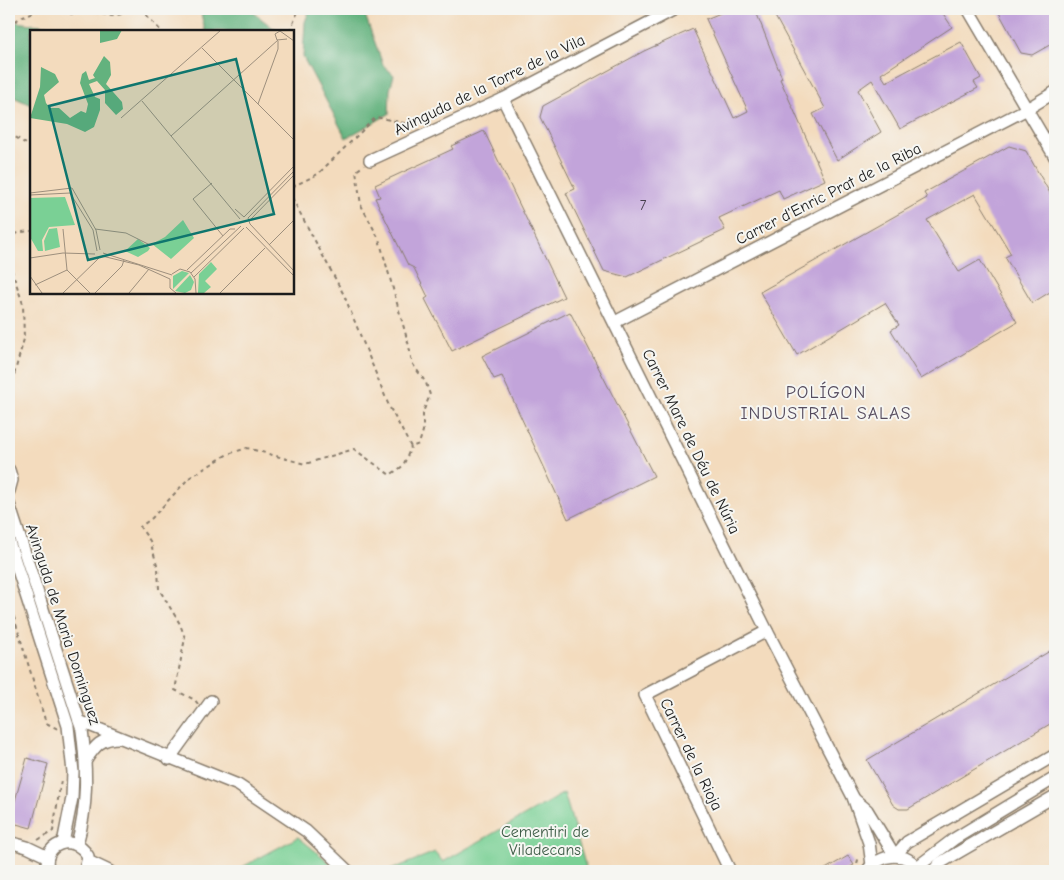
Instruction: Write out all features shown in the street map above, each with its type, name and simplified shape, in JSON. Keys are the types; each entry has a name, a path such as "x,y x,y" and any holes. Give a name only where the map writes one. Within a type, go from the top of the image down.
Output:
{"street":[{"name":"Avinguda de la Torre de la Vila","path":"370,160 502,99 675,9"},
{"path":"968,9 1055,157"},
{"name":"Carrer d'Enric Prat de la Riba","path":"615,322 1026,109 1055,92"},
{"name":"Carrer Mare de Déu de Núria","path":"502,99 615,322 767,631 853,798"},
{"path":"9,470 12,480 9,491"},
{"name":"Avinguda de Maria Dominguez","path":"9,504 79,721 86,760 86,802 77,844"},
{"name":"Avinguda de Maria Dominguez","path":"9,542 68,726 73,772 72,798 64,843"},
{"name":"Carrer de la Rioja","path":"730,871 645,695 767,631"},
{"path":"169,758 211,701"},
{"path":"79,721 169,758 214,774 256,796 306,830 348,871"},
{"path":"86,760 96,745 108,738 119,738"},
{"path":"895,856 907,842 1055,755"},
{"path":"869,868 885,857 895,856 906,858 918,869 954,839 1055,778"},
{"path":"933,871 940,863 1055,796"},
{"path":"853,798 867,810 895,856"},
{"path":"853,798 869,843 869,868"},
{"path":"9,842 27,847 48,857"},
{"path":"49,871 48,857 54,848 64,843 77,844 85,851 87,866 109,871"}],"path":[{"path":"9,35 11,24 23,16 43,9"},
{"path":"55,9 69,14 91,12 112,16 122,14 128,9"},
{"path":"141,9 160,30"},
{"path":"290,30 299,9"},
{"path":"294,186 318,174 376,117 418,126"},
{"path":"9,133 30,146"},
{"path":"370,160 356,171 361,205 379,238 410,346 412,363 426,383 430,395 423,412 423,431 419,444 410,447"},
{"path":"203,712 195,700 176,690 178,668 184,650 185,638 180,624 159,589 158,568 150,541 140,527 152,518 189,478 228,454 247,448 305,464 354,449 390,475 403,466 410,447 389,406 344,295 294,202"},
{"path":"9,239 10,236 21,232 30,232"},
{"path":"9,262 23,304 24,339 9,393"},
{"path":"9,601 46,723 60,729"},
{"path":"27,847 31,840 37,841 53,831 62,777"}],"green space":[{"path":"200,9 254,9 254,13 276,30 205,30"},
{"path":"310,9 363,9 383,65 394,75 390,90 389,114 346,138 303,57 305,22"},
{"path":"9,18 16,22 48,26 50,30 30,30 30,105 9,95"},
{"name":"Cementiri de Viladecans","path":"564,793 587,871 388,871 435,852 443,862"},
{"path":"298,837 329,862 334,871 235,871"}],"building":[{"path":"730,9 755,9 782,78 780,79 825,180 783,199 779,190 719,218 725,230 627,277 604,271 566,193 575,189 540,117 543,106 644,51 693,29 734,118 748,111 706,19"},
{"path":"771,9 940,9 952,27 881,74 886,82 961,42 981,78 974,82 978,88 900,129 872,80 858,90 881,132 837,160 813,114 825,108"},
{"path":"997,9 1055,9 1055,42 1032,55 1021,53"},
{"path":"484,131 564,297 452,351 425,299 428,297 414,268 408,265 375,198 380,197 375,185 453,149 451,146"},
{"path":"1009,146 1026,151 1055,202 1055,289 1032,303 1005,257 1011,254 975,194 927,220 959,272 980,260 1017,322 921,379 891,330 899,325 885,303 797,355 760,292 927,198 924,193"},
{"path":"570,312 654,476 568,519 502,376 494,379 482,356"},
{"path":"1055,648 1055,721 908,809 899,809 893,805 867,760"},
{"path":"27,758 48,764 31,828 9,822"},
{"path":"848,856 854,865 843,871 822,871"}],"district":[{"name":"POLÍGON INDUSTRIAL SALAS","path":"826,402"}]}
